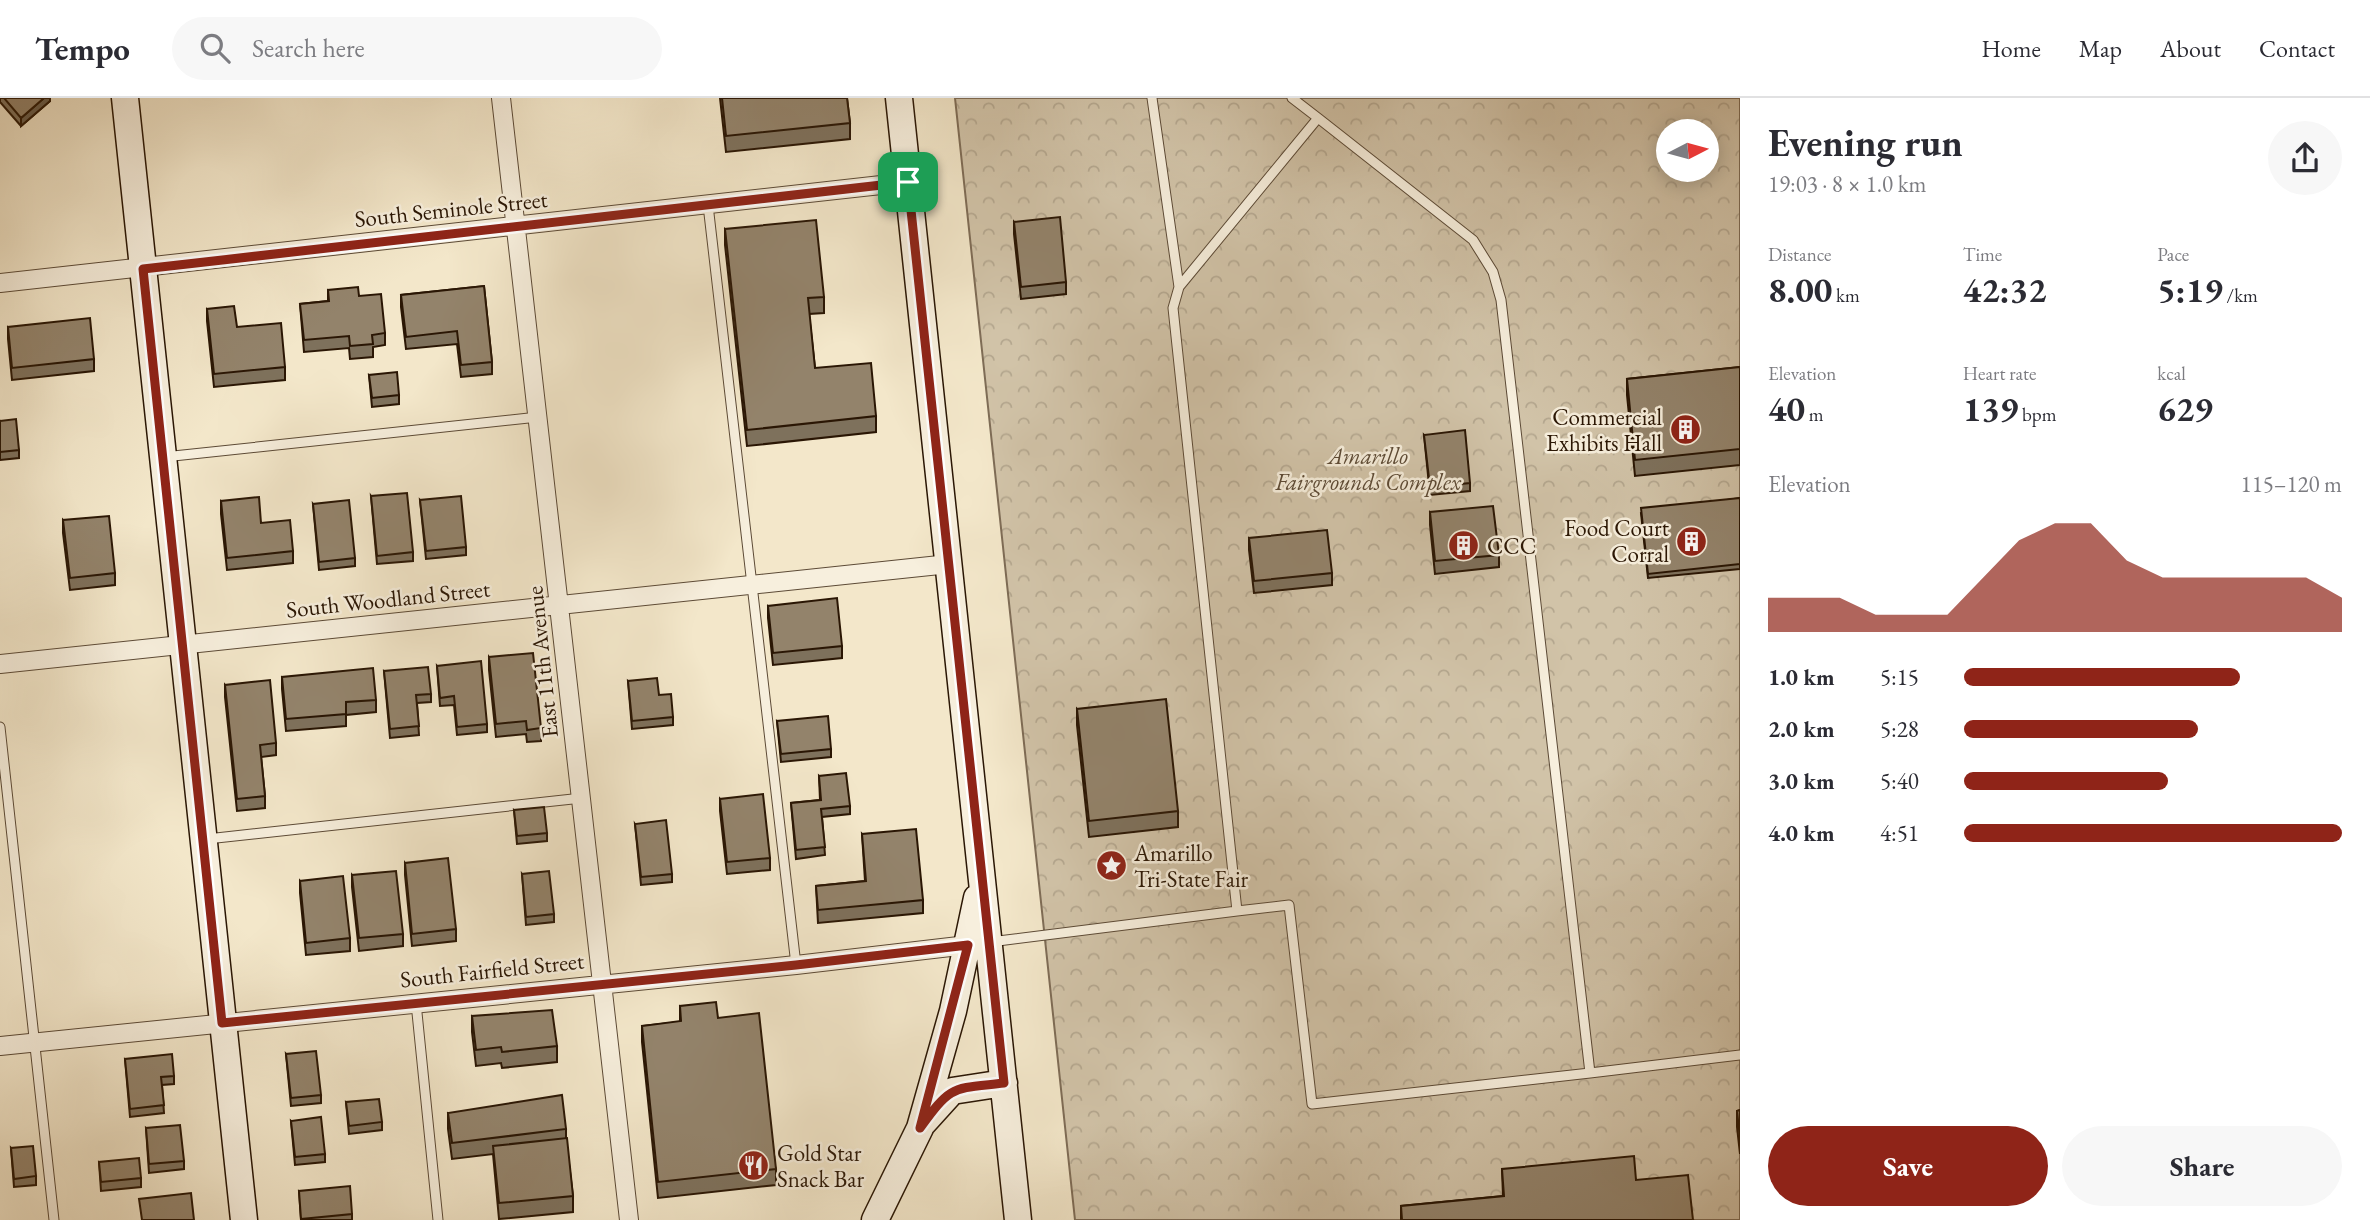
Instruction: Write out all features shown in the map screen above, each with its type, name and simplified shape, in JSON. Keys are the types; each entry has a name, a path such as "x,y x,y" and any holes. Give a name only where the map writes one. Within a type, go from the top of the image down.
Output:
{"main road":[{"path":"125,98 181,646 244,1220"},
{"path":"899,98 982,868 979,943 1004,1083 1018,1220"},
{"path":"875,1220 920,1128 979,943"},
{"path":"920,1128 944,1096 952,1091 1004,1083"}],"street":[{"name":"East 11th Avenue","path":"501,98 561,605 629,1220"},
{"name":"South Seminole Street","path":"0,283 908,182"},
{"name":"South Woodland Street","path":"0,664 949,564"},
{"name":"South Fairfield Street","path":"0,1046 796,965 979,943"}],"lane":[{"path":"1152,98 1179,287"},
{"path":"1292,98 1473,240 1493,272 1502,300 1590,1073"},
{"path":"1237,911 1173,308 1179,287 1318,117"},
{"path":"708,205 796,965"},
{"path":"162,457 538,417"},
{"path":"0,727 54,1220"},
{"path":"202,839 582,798"},
{"path":"979,943 1289,905 1312,1104 1740,1055"},
{"path":"416,1003 438,1220"}],"green space":[{"name":"Amarillo Fairgrounds Complex","path":"955,98 1740,98 1740,1220 1075,1220"}],"building":[{"path":"4,98 44,98 21,118"},
{"path":"722,98 847,98 850,123 726,136"},
{"path":"1060,217 1066,282 1021,287 1014,222"},
{"path":"816,220 824,297 808,298 815,368 871,363 876,416 747,430 725,229"},
{"path":"484,286 492,362 461,365 457,331 406,337 401,295"},
{"path":"358,287 359,296 381,294 385,333 372,335 373,344 350,346 349,336 304,340 300,304 329,301 328,290"},
{"path":"234,306 237,327 281,323 285,367 214,374 207,309"},
{"path":"90,318 94,359 12,368 8,327"},
{"name":"Commercial Exhibits Hall","path":"1740,367 1740,449 1635,460 1627,379"},
{"path":"397,372 399,395 372,398 369,375"},
{"path":"16,419 19,450 0,452 0,421"},
{"path":"1465,430 1470,483 1430,487 1424,435"},
{"path":"407,493 413,552 377,556 371,496"},
{"path":"461,496 466,547 426,551 420,500"},
{"path":"259,497 261,523 290,520 293,551 227,558 221,501"},
{"name":"Food Court Corral","path":"1740,498 1740,564 1648,574 1641,508"},
{"path":"349,500 355,558 319,562 313,504"},
{"name":"CCC","path":"1493,506 1499,555 1435,561 1430,512"},
{"path":"109,516 115,573 70,578 63,520"},
{"path":"1327,530 1332,573 1254,581 1249,538"},
{"path":"837,598 842,646 773,653 768,606"},
{"path":"533,653 541,728 527,730 526,721 496,724 489,657"},
{"path":"481,661 487,724 457,727 454,696 440,698 437,666"},
{"path":"428,667 431,694 416,695 419,726 390,729 384,671"},
{"path":"373,668 376,700 346,702 346,714 286,719 282,677"},
{"path":"657,678 659,695 671,694 673,717 632,721 628,681"},
{"path":"270,680 276,743 260,745 265,796 237,799 225,685"},
{"path":"1166,699 1178,811 1089,821 1077,709"},
{"path":"828,716 831,749 781,754 777,721"},
{"path":"846,773 850,806 821,809 825,847 796,850 791,803 821,800 819,776"},
{"path":"763,794 770,858 727,862 720,799"},
{"path":"544,807 547,833 517,836 514,810"},
{"path":"666,820 672,874 641,877 635,824"},
{"path":"916,829 923,900 818,910 816,886 866,881 862,834"},
{"path":"448,858 456,929 412,934 405,863"},
{"path":"396,871 403,934 359,938 352,875"},
{"path":"549,871 554,914 526,917 522,874"},
{"path":"343,876 350,938 306,943 300,881"},
{"path":"716,1002 718,1018 759,1013 776,1169 658,1182 642,1026 681,1021 680,1006"},
{"path":"552,1010 557,1046 502,1052 501,1047 476,1050 472,1016"},
{"path":"316,1051 321,1095 291,1098 286,1054"},
{"path":"172,1054 174,1076 161,1077 164,1105 130,1109 125,1059"},
{"path":"562,1095 566,1129 452,1143 448,1113"},
{"path":"379,1099 382,1122 349,1126 346,1102"},
{"path":"1740,1110 1740,1138 1737,1111"},
{"path":"321,1117 325,1154 295,1157 291,1121"},
{"path":"180,1125 184,1161 149,1164 146,1128"},
{"path":"567,1138 573,1196 499,1203 493,1146"},
{"path":"33,1146 36,1176 14,1179 11,1148"},
{"path":"1634,1156 1636,1180 1688,1175 1693,1220 1402,1220 1401,1206 1504,1196 1502,1169"},
{"path":"139,1158 141,1178 101,1182 99,1162"},
{"path":"350,1186 352,1214 301,1219 299,1191"},
{"path":"191,1193 194,1220 142,1220 139,1199"}],"place":[{"name":"Commercial Exhibits Hall","path":"1685,430"},
{"name":"Food Court Corral","path":"1692,541"},
{"name":"CCC","path":"1464,546"},
{"name":"Amarillo Tri-State Fair","path":"1111,866"},
{"name":"Gold Star Snack Bar","path":"754,1166"}],"route":[{"path":"908,182 1004,1083 952,1091 944,1096 920,1128 928,1090 953,1011 968,945 222,1023 143,269 908,182"}]}
